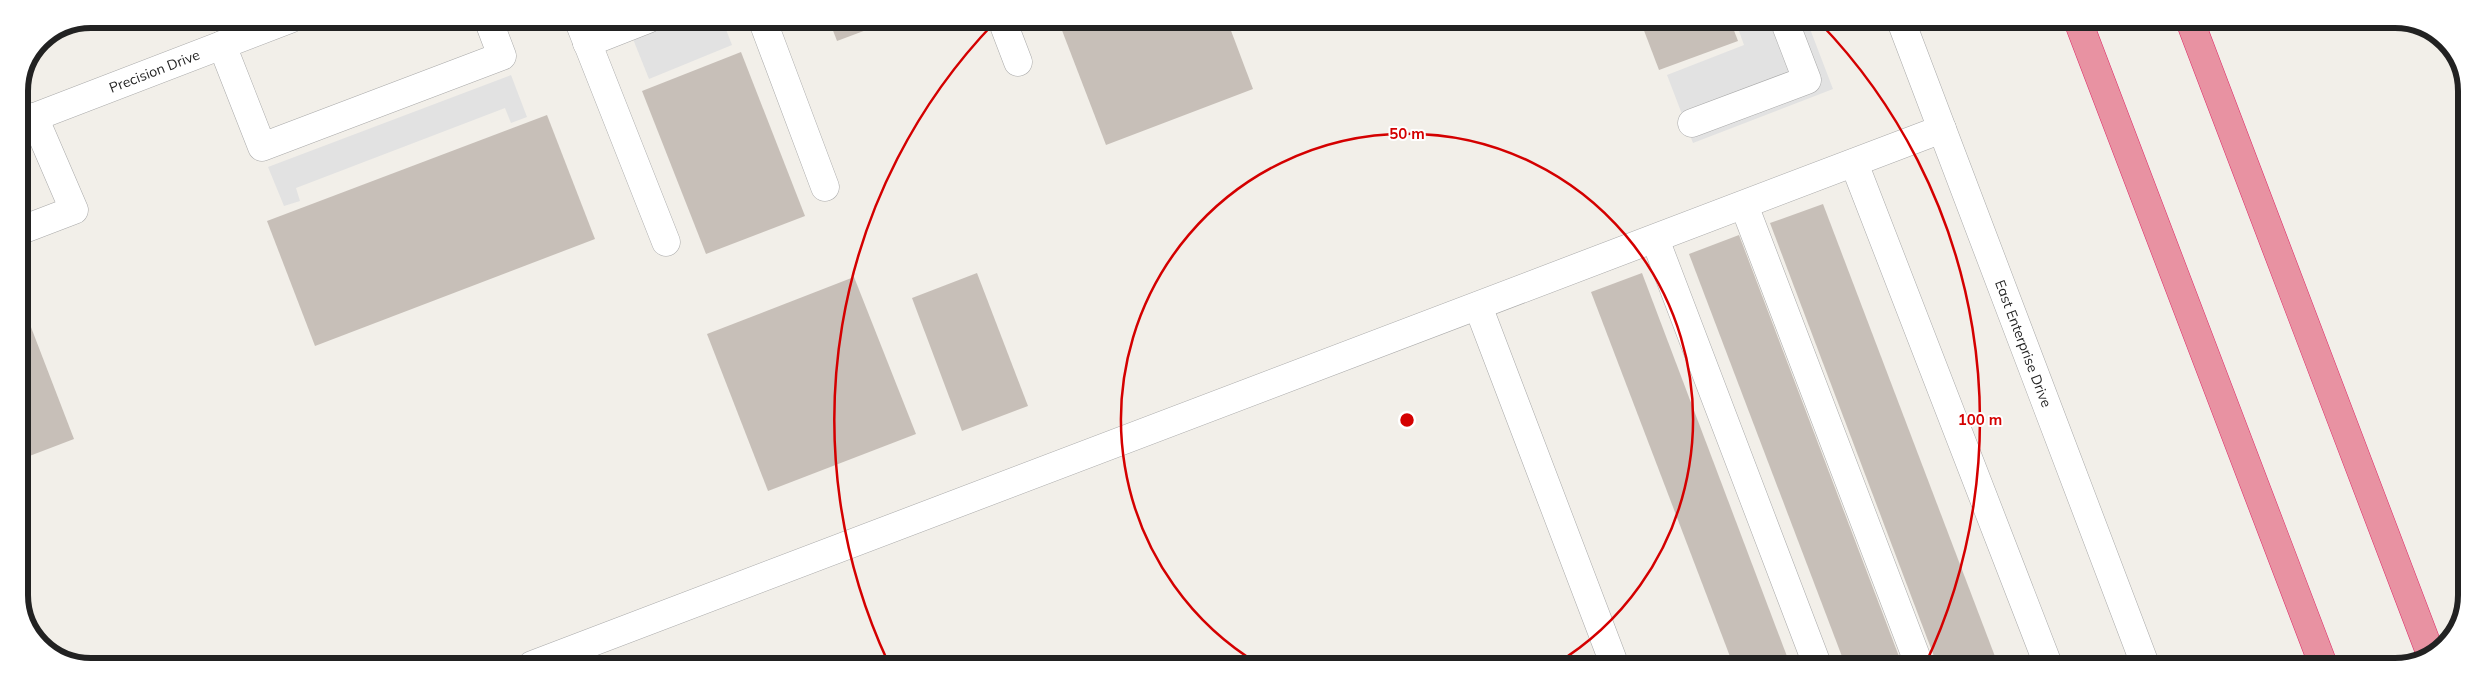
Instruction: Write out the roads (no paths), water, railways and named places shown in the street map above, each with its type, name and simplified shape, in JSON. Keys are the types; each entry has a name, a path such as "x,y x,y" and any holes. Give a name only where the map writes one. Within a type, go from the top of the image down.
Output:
{"highway":[{"path":"2080,27 2321,658"},
{"path":"2192,27 2429,648"}],"street":[{"name":"Precision Drive","path":"27,120 266,27"},
{"path":"222,45 262,147 502,56 491,27"},
{"path":"605,27 583,31 666,242"},
{"path":"765,27 825,187"},
{"path":"1005,27 1018,62"},
{"path":"1692,123 1807,80 1787,27"},
{"name":"East Enterprise Drive","path":"1903,27 2143,658"},
{"path":"27,122 74,210 27,227"},
{"path":"550,658 1942,129"},
{"path":"1854,163 2046,658"},
{"path":"1744,205 1917,658"},
{"path":"1655,239 1815,658"},
{"path":"1478,306 1612,658"}]}
